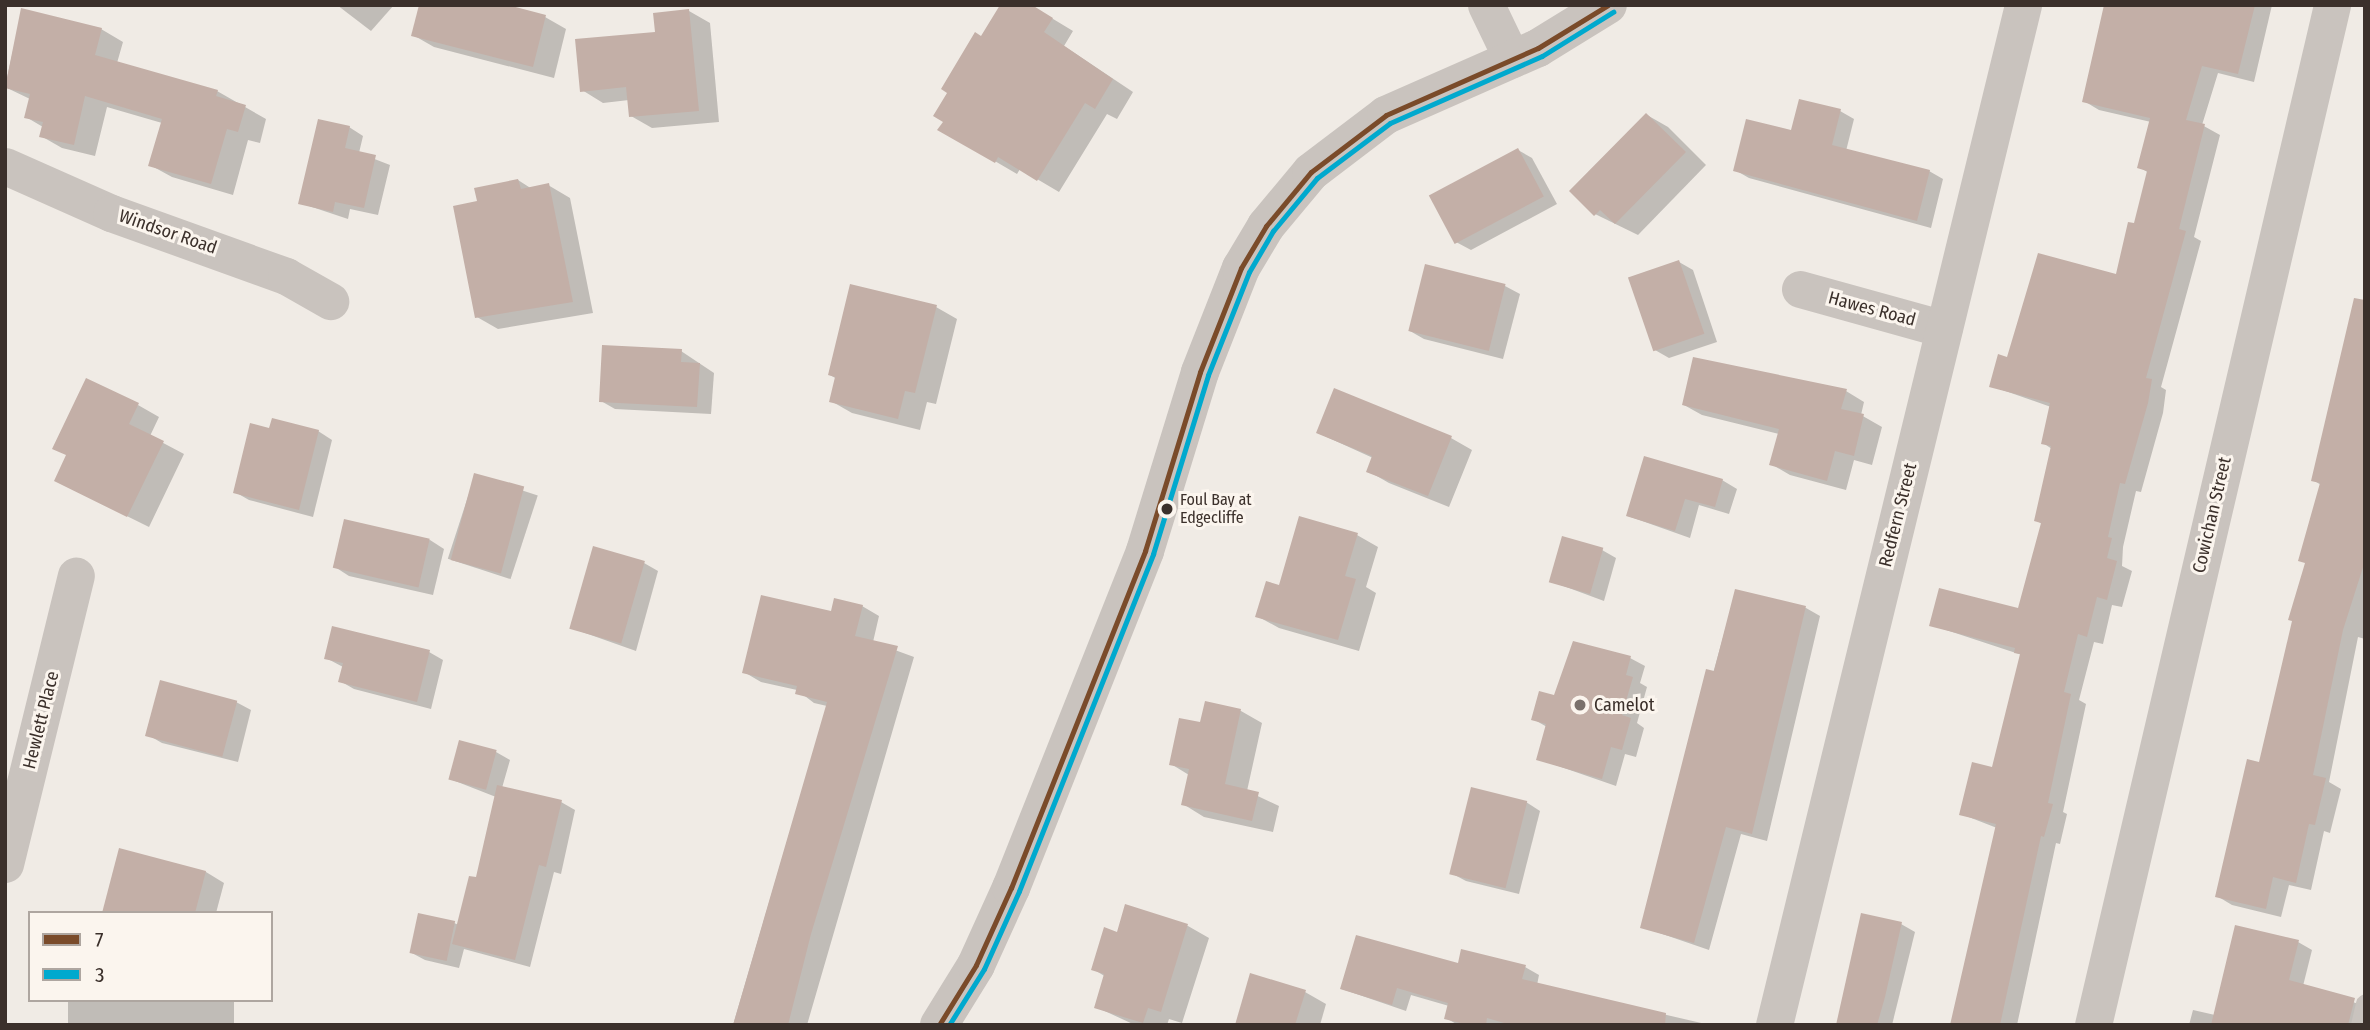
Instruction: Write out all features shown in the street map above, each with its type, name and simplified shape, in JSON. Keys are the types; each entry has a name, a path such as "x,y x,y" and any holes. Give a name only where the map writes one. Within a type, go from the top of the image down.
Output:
{"street":[{"path":"1486,5 1512,59"},
{"path":"939,1025 976,965 1016,875 1145,551 1200,372 1241,268 1266,226 1311,172 1386,116 1512,59 1608,5"},
{"name":"Redfern Street","path":"1774,1025 2023,5"},
{"name":"Cowichan Street","path":"2093,1025 2332,5"},
{"name":"Windsor Road","path":"5,166 111,213 286,276 330,301"},
{"name":"Hawes Road","path":"1800,289 1944,329"},
{"name":"Hewlett Place","path":"5,864 76,576"}],"lane":[{"path":"2360,1025 2365,1004"}],"building":[{"path":"419,5 508,5 546,15 533,67 411,36"},
{"path":"1000,5 1032,5 1053,18 1044,32 1113,79 1095,109 1085,103 1037,181 998,157 995,163 937,130 943,122 933,116 947,93 941,89 975,32 981,36"},
{"path":"2104,5 2255,5 2238,74 2202,66 2186,120 2205,124 2179,229 2186,231 2146,378 2152,379 2148,403 2125,484 2120,483 2108,537 2112,538 2107,558 2117,561 2107,600 2097,597 2087,637 2078,634 2064,692 2071,694 2048,803 2053,804 2044,837 2041,836 2000,1025 1950,1025 1996,824 1959,815 1972,762 1992,767 2020,654 2014,653 2015,648 1929,626 1939,588 2018,608 2041,523 2034,521 2051,446 2041,444 2050,403 1989,387 1998,354 2007,357 2038,253 2116,274 2128,222 2134,223 2147,171 2137,168 2150,118 2082,102"},
{"path":"21,8 102,28 95,55 218,90 216,96 246,105 238,132 227,129 211,184 148,166 162,119 85,96 74,145 39,137 43,122 24,118 30,94 5,88"},
{"path":"689,9 699,111 629,117 626,87 580,92 575,39 655,32 653,13"},
{"path":"1799,99 1841,109 1832,145 1930,170 1917,221 1733,171 1746,119 1791,130"},
{"path":"1646,113 1686,152 1615,224 1600,210 1594,216 1569,191"},
{"path":"318,119 350,126 345,148 376,155 364,208 335,202 333,212 298,204"},
{"path":"1518,148 1544,197 1455,244 1429,195"},
{"path":"518,179 521,189 549,183 573,302 475,318 453,206 477,201 474,188"},
{"path":"1679,260 1704,334 1653,351 1628,278"},
{"path":"1425,264 1506,284 1489,351 1408,331"},
{"path":"850,284 937,305 915,393 905,391 898,419 829,402 835,377 828,375"},
{"path":"2354,298 2365,300 2365,561 2343,630 2313,775 2326,778 2315,825 2309,824 2296,883 2273,877 2266,909 2215,897 2247,759 2259,762 2292,621 2288,620 2305,563 2298,561 2320,483 2311,481"},
{"path":"602,345 682,349 681,362 700,363 697,407 599,402"},
{"path":"1693,357 1847,389 1841,409 1864,414 1854,456 1835,451 1827,481 1769,465 1779,429 1682,405"},
{"path":"86,378 139,403 129,424 164,441 127,517 54,481 66,455 52,449"},
{"path":"1334,388 1452,436 1428,496 1366,472 1372,456 1316,433"},
{"path":"272,418 319,430 299,510 233,493 250,423 269,428"},
{"path":"1644,456 1723,479 1715,507 1685,499 1675,531 1626,516"},
{"path":"474,473 524,486 501,573 451,560"},
{"path":"1299,516 1358,533 1345,576 1356,579 1338,640 1255,617 1266,581 1279,585"},
{"path":"344,519 430,539 418,588 333,568"},
{"path":"1562,536 1603,548 1590,594 1549,582"},
{"path":"593,546 645,561 621,644 569,629"},
{"path":"1735,589 1806,606 1752,834 1726,827 1694,943 1640,928 1706,669 1714,671"},
{"path":"761,595 831,611 834,598 863,605 855,636 898,646 811,934 788,1025 733,1025 827,702 795,694 797,686 742,673"},
{"path":"332,626 430,650 417,702 338,682 343,663 324,659"},
{"name":"Camelot","path":"1573,641 1631,656 1626,675 1633,677 1622,715 1631,718 1622,750 1611,747 1602,779 1536,760 1546,724 1531,720 1539,691 1554,695"},
{"path":"160,680 237,701 222,757 145,736"},
{"path":"1205,701 1241,709 1225,784 1259,792 1252,821 1181,805 1189,769 1169,765 1179,718 1200,722"},
{"path":"459,740 497,750 486,790 448,780"},
{"path":"497,785 562,800 546,867 539,865 515,960 452,944 469,876 476,877"},
{"path":"1471,787 1527,801 1506,888 1449,874"},
{"path":"119,848 206,871 196,911 103,911"},
{"path":"1125,904 1188,924 1161,1012 1148,1008 1143,1023 1094,1008 1104,974 1091,970 1104,927 1117,932"},
{"path":"418,913 455,921 447,961 409,953"},
{"path":"1861,913 1902,922 1877,1025 1836,1025"},
{"path":"2235,925 2299,940 2289,980 2355,998 2348,1025 2211,1025"},
{"path":"1356,935 1458,963 1461,949 1526,965 1522,979 1666,1013 1665,1025 1511,1025 1487,1018 1486,1025 1469,1025 1444,1019 1448,1003 1397,988 1392,1005 1340,989"},
{"path":"1250,973 1306,990 1295,1025 1235,1025"}],"transit line":[{"name":"7","path":"939,1025 976,965 1011,888 1145,551 1200,372 1241,268 1266,226 1311,172 1386,115 1538,48 1608,5"},
{"name":"3","path":"949,1025 984,969 1019,891 1153,554 1208,375 1249,272 1273,231 1317,178 1390,123 1542,56 1613,12"}],"place":[{"name":"Foul Bay at Edgecliffe","path":"1167,509"},
{"name":"Camelot","path":"1580,705"}]}
